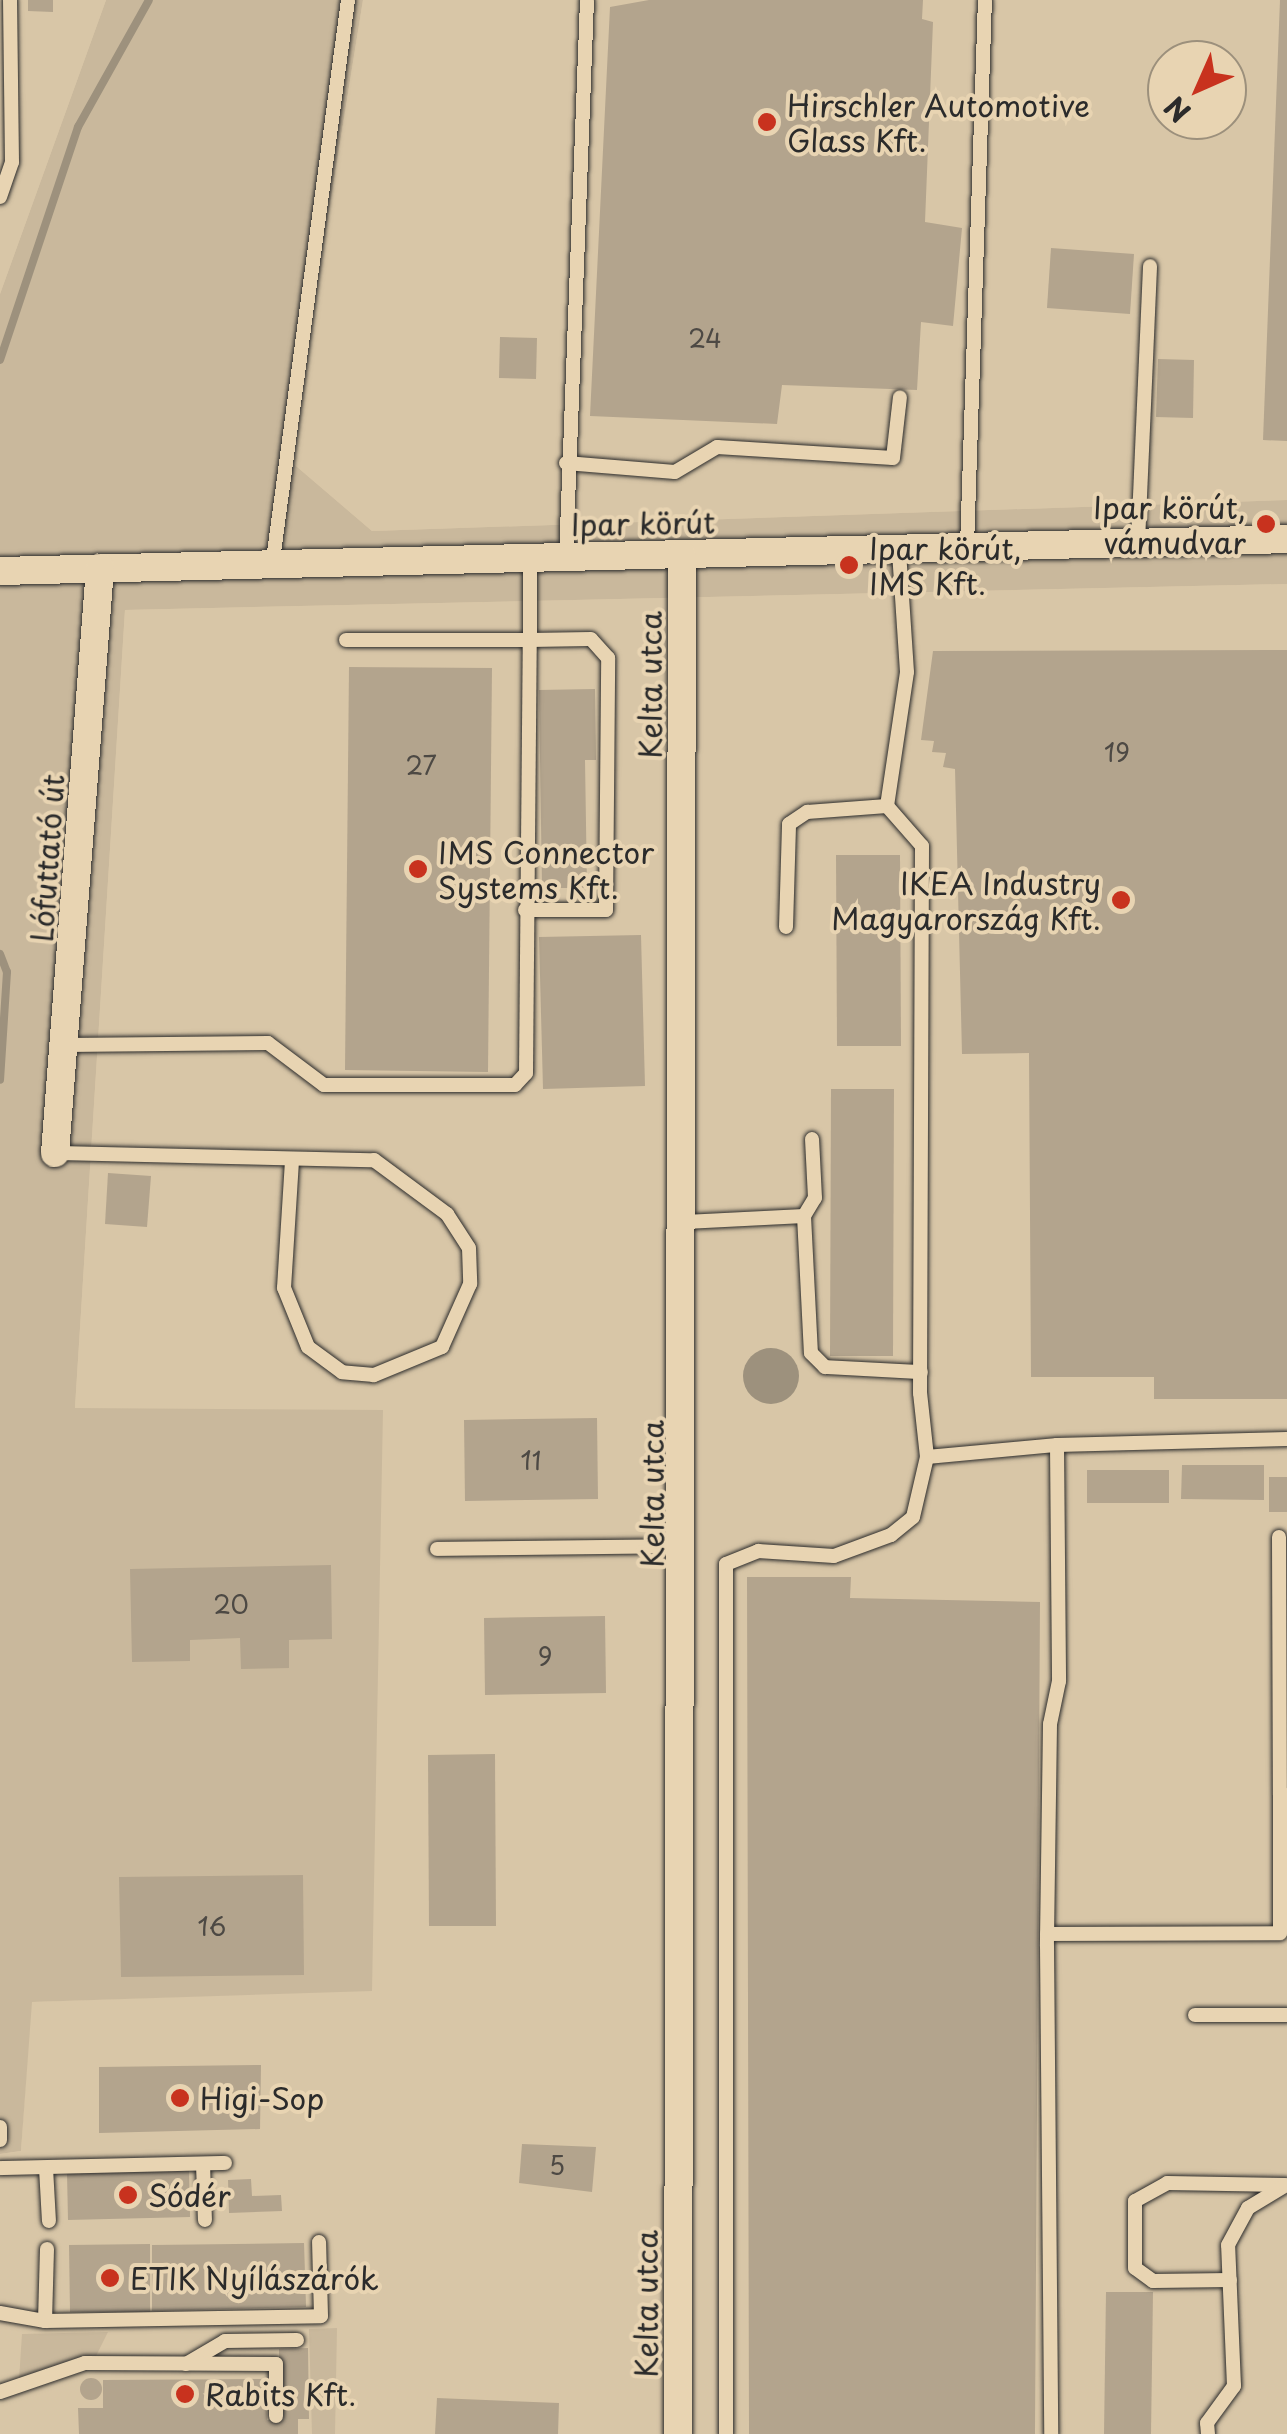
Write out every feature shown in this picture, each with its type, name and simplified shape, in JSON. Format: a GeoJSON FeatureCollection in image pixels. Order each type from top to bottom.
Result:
{"type":"FeatureCollection","features":[{"type":"Feature","properties":{"kind":"street","name":"Ipar körút"},"geometry":{"type":"LineString","coordinates":[[11,570],[273,560],[682,555],[1287,539]]}},
{"type":"Feature","properties":{"kind":"street","name":"Kelta utca"},"geometry":{"type":"LineString","coordinates":[[678,2434],[686,1222],[682,555]]}},
{"type":"Feature","properties":{"kind":"street","name":"Lófuttató út"},"geometry":{"type":"LineString","coordinates":[[55,1153],[100,568]]}},
{"type":"Feature","properties":{"kind":"lane"},"geometry":{"type":"LineString","coordinates":[[0,197],[12,162],[10,0]]}},
{"type":"Feature","properties":{"kind":"lane"},"geometry":{"type":"LineString","coordinates":[[273,560],[348,0]]}},
{"type":"Feature","properties":{"kind":"lane"},"geometry":{"type":"LineString","coordinates":[[566,556],[566,463],[587,0]]}},
{"type":"Feature","properties":{"kind":"lane"},"geometry":{"type":"LineString","coordinates":[[966,547],[985,0]]}},
{"type":"Feature","properties":{"kind":"lane"},"geometry":{"type":"LineString","coordinates":[[1138,542],[1150,266]]}},
{"type":"Feature","properties":{"kind":"lane"},"geometry":{"type":"LineString","coordinates":[[566,463],[676,472],[716,447],[894,458],[900,397]]}},
{"type":"Feature","properties":{"kind":"lane"},"geometry":{"type":"LineString","coordinates":[[726,2434],[726,1564],[758,1551],[834,1556],[891,1536],[913,1517],[928,1456],[920,1372],[922,846],[887,806],[906,672],[899,550]]}},
{"type":"Feature","properties":{"kind":"lane"},"geometry":{"type":"LineString","coordinates":[[66,1045],[268,1043],[324,1085],[515,1085],[526,1073],[530,558]]}},
{"type":"Feature","properties":{"kind":"lane"},"geometry":{"type":"LineString","coordinates":[[346,640],[592,639],[608,658],[606,910],[525,910]]}},
{"type":"Feature","properties":{"kind":"lane"},"geometry":{"type":"LineString","coordinates":[[786,926],[790,824],[808,812],[887,806]]}},
{"type":"Feature","properties":{"kind":"lane"},"geometry":{"type":"LineString","coordinates":[[812,1140],[815,1198],[804,1216],[811,1352],[825,1367],[920,1372]]}},
{"type":"Feature","properties":{"kind":"lane"},"geometry":{"type":"LineString","coordinates":[[55,1153],[374,1160],[447,1214],[469,1248],[470,1284],[442,1347],[374,1376],[342,1372],[308,1347],[284,1288],[292,1160]]}},
{"type":"Feature","properties":{"kind":"lane"},"geometry":{"type":"LineString","coordinates":[[686,1222],[804,1216]]}},
{"type":"Feature","properties":{"kind":"lane"},"geometry":{"type":"LineString","coordinates":[[928,1456],[1058,1445],[1287,1439]]}},
{"type":"Feature","properties":{"kind":"lane"},"geometry":{"type":"LineString","coordinates":[[1050,2434],[1047,1934],[1050,1724],[1059,1681],[1058,1445]]}},
{"type":"Feature","properties":{"kind":"lane"},"geometry":{"type":"LineString","coordinates":[[1047,1934],[1280,1934],[1280,1537]]}},
{"type":"Feature","properties":{"kind":"lane"},"geometry":{"type":"LineString","coordinates":[[436,1549],[685,1546]]}},
{"type":"Feature","properties":{"kind":"lane"},"geometry":{"type":"LineString","coordinates":[[1194,2015],[1287,2014]]}},
{"type":"Feature","properties":{"kind":"lane"},"geometry":{"type":"LineString","coordinates":[[0,2127],[0,2140]]}},
{"type":"Feature","properties":{"kind":"lane"},"geometry":{"type":"LineString","coordinates":[[0,2168],[226,2163]]}},
{"type":"Feature","properties":{"kind":"lane"},"geometry":{"type":"LineString","coordinates":[[203,2164],[205,2220]]}},
{"type":"Feature","properties":{"kind":"lane"},"geometry":{"type":"LineString","coordinates":[[46,2168],[49,2221]]}},
{"type":"Feature","properties":{"kind":"lane"},"geometry":{"type":"LineString","coordinates":[[1230,2280],[1153,2281],[1135,2268],[1135,2200],[1167,2183],[1286,2185]]}},
{"type":"Feature","properties":{"kind":"lane"},"geometry":{"type":"LineString","coordinates":[[1208,2434],[1207,2423],[1234,2386],[1228,2246],[1248,2208],[1286,2185]]}},
{"type":"Feature","properties":{"kind":"lane"},"geometry":{"type":"LineString","coordinates":[[0,2313],[45,2322],[321,2316],[319,2242]]}},
{"type":"Feature","properties":{"kind":"lane"},"geometry":{"type":"LineString","coordinates":[[45,2322],[47,2249]]}},
{"type":"Feature","properties":{"kind":"lane"},"geometry":{"type":"LineString","coordinates":[[186,2364],[224,2341],[297,2340]]}},
{"type":"Feature","properties":{"kind":"lane"},"geometry":{"type":"LineString","coordinates":[[0,2392],[85,2363],[276,2364],[276,2416]]}},
{"type":"Feature","properties":{"kind":"shaded area"},"geometry":{"type":"Polygon","coordinates":[[[0,0],[106,0],[0,294],[0,0]]]}},
{"type":"Feature","properties":{"kind":"shaded area"},"geometry":{"type":"Polygon","coordinates":[[[106,0],[363,0],[289,460],[372,531],[1287,500],[1287,584],[125,610],[75,1408],[383,1410],[372,1991],[32,2002],[21,2151],[0,2154],[0,294],[106,0]]]}},
{"type":"Feature","properties":{"kind":"shaded area"},"geometry":{"type":"Polygon","coordinates":[[[363,0],[1287,0],[1287,500],[372,531],[289,460],[363,0]]]}},
{"type":"Feature","properties":{"kind":"shaded area"},"geometry":{"type":"Polygon","coordinates":[[[1287,584],[1287,2434],[0,2434],[0,2154],[21,2151],[31,2002],[372,1990],[75,1408],[125,610],[1287,584]]]}},
{"type":"Feature","properties":{"kind":"shaded area"},"geometry":{"type":"Polygon","coordinates":[[[771,1348],[791,1356],[799,1376],[791,1396],[771,1404],[751,1396],[743,1376],[751,1356],[771,1348]]]}},
{"type":"Feature","properties":{"kind":"shaded area"},"geometry":{"type":"Polygon","coordinates":[[[337,2328],[335,2434],[312,2434],[309,2329],[337,2328]]]}},
{"type":"Feature","properties":{"kind":"shaded area"},"geometry":{"type":"Polygon","coordinates":[[[108,2332],[95,2358],[19,2380],[22,2334],[108,2332]]]}},
{"type":"Feature","properties":{"kind":"building"},"geometry":{"type":"Polygon","coordinates":[[[28,0],[53,0],[53,12],[28,11],[28,0]]]}},
{"type":"Feature","properties":{"kind":"building","name":"Hirschler Automotive Glass Kft."},"geometry":{"type":"Polygon","coordinates":[[[649,0],[923,0],[922,19],[933,22],[925,222],[962,228],[953,326],[921,322],[917,390],[782,385],[777,424],[590,416],[610,7],[649,0]]]}},
{"type":"Feature","properties":{"kind":"building"},"geometry":{"type":"Polygon","coordinates":[[[1280,0],[1287,0],[1287,441],[1263,440],[1280,0]]]}},
{"type":"Feature","properties":{"kind":"building"},"geometry":{"type":"Polygon","coordinates":[[[1051,248],[1134,254],[1130,314],[1047,308],[1051,248]]]}},
{"type":"Feature","properties":{"kind":"building"},"geometry":{"type":"Polygon","coordinates":[[[500,337],[537,338],[536,379],[499,378],[500,337]]]}},
{"type":"Feature","properties":{"kind":"building"},"geometry":{"type":"Polygon","coordinates":[[[1158,359],[1194,360],[1193,418],[1156,417],[1158,359]]]}},
{"type":"Feature","properties":{"kind":"building","name":"IKEA Industry Magyarország Kft."},"geometry":{"type":"Polygon","coordinates":[[[1287,650],[1287,1399],[1154,1399],[1154,1377],[1031,1377],[1029,1053],[962,1054],[955,769],[943,767],[946,753],[932,752],[934,741],[921,740],[933,651],[1287,650]]]}},
{"type":"Feature","properties":{"kind":"building","name":"IMS Connector Systems Kft."},"geometry":{"type":"Polygon","coordinates":[[[349,667],[492,668],[488,1072],[345,1070],[349,667]]]}},
{"type":"Feature","properties":{"kind":"building"},"geometry":{"type":"Polygon","coordinates":[[[595,689],[596,760],[585,760],[587,888],[542,888],[539,690],[595,689]]]}},
{"type":"Feature","properties":{"kind":"building"},"geometry":{"type":"Polygon","coordinates":[[[836,855],[900,855],[901,1046],[837,1046],[836,855]]]}},
{"type":"Feature","properties":{"kind":"building"},"geometry":{"type":"Polygon","coordinates":[[[641,935],[645,1086],[543,1089],[539,937],[641,935]]]}},
{"type":"Feature","properties":{"kind":"building"},"geometry":{"type":"Polygon","coordinates":[[[831,1089],[894,1089],[893,1356],[830,1356],[831,1089]]]}},
{"type":"Feature","properties":{"kind":"building"},"geometry":{"type":"Polygon","coordinates":[[[108,1173],[151,1176],[147,1227],[105,1224],[108,1173]]]}},
{"type":"Feature","properties":{"kind":"building"},"geometry":{"type":"Polygon","coordinates":[[[597,1418],[598,1499],[465,1501],[464,1420],[597,1418]]]}},
{"type":"Feature","properties":{"kind":"building"},"geometry":{"type":"Polygon","coordinates":[[[1182,1465],[1264,1465],[1264,1500],[1181,1499],[1182,1465]]]}},
{"type":"Feature","properties":{"kind":"building"},"geometry":{"type":"Polygon","coordinates":[[[1087,1470],[1169,1470],[1169,1503],[1087,1503],[1087,1470]]]}},
{"type":"Feature","properties":{"kind":"building"},"geometry":{"type":"Polygon","coordinates":[[[1269,1477],[1287,1477],[1287,1512],[1269,1512],[1269,1477]]]}},
{"type":"Feature","properties":{"kind":"building"},"geometry":{"type":"Polygon","coordinates":[[[331,1565],[332,1639],[289,1640],[289,1668],[241,1669],[240,1638],[190,1640],[190,1661],[132,1662],[130,1569],[331,1565]]]}},
{"type":"Feature","properties":{"kind":"building"},"geometry":{"type":"Polygon","coordinates":[[[747,1577],[851,1577],[850,1598],[1040,1602],[1035,2434],[749,2434],[747,1577]]]}},
{"type":"Feature","properties":{"kind":"building"},"geometry":{"type":"Polygon","coordinates":[[[605,1616],[606,1693],[485,1695],[484,1618],[605,1616]]]}},
{"type":"Feature","properties":{"kind":"building"},"geometry":{"type":"Polygon","coordinates":[[[495,1754],[496,1926],[429,1926],[428,1755],[495,1754]]]}},
{"type":"Feature","properties":{"kind":"building"},"geometry":{"type":"Polygon","coordinates":[[[303,1875],[304,1975],[121,1977],[119,1877],[303,1875]]]}},
{"type":"Feature","properties":{"kind":"building","name":"Higi-Sop"},"geometry":{"type":"Polygon","coordinates":[[[261,2065],[260,2129],[99,2133],[99,2067],[261,2065]]]}},
{"type":"Feature","properties":{"kind":"building"},"geometry":{"type":"Polygon","coordinates":[[[522,2144],[596,2147],[592,2192],[519,2183],[522,2144]]]}},
{"type":"Feature","properties":{"kind":"building","name":"Sódér"},"geometry":{"type":"Polygon","coordinates":[[[189,2170],[190,2217],[68,2220],[67,2173],[189,2170]]]}},
{"type":"Feature","properties":{"kind":"building"},"geometry":{"type":"Polygon","coordinates":[[[251,2179],[252,2196],[281,2195],[282,2211],[229,2213],[228,2180],[251,2179]]]}},
{"type":"Feature","properties":{"kind":"building"},"geometry":{"type":"Polygon","coordinates":[[[304,2243],[306,2307],[152,2311],[152,2245],[304,2243]]]}},
{"type":"Feature","properties":{"kind":"building","name":"ETIK Nyílászárók"},"geometry":{"type":"Polygon","coordinates":[[[150,2244],[150,2312],[70,2312],[69,2245],[150,2244]]]}},
{"type":"Feature","properties":{"kind":"building"},"geometry":{"type":"Polygon","coordinates":[[[1106,2292],[1153,2292],[1151,2434],[1104,2434],[1106,2292]]]}},
{"type":"Feature","properties":{"kind":"building","name":"Rabits Kft."},"geometry":{"type":"Polygon","coordinates":[[[308,2348],[309,2419],[298,2419],[298,2434],[79,2434],[78,2408],[103,2408],[103,2380],[266,2379],[267,2420],[280,2420],[279,2349],[308,2348]]]}},
{"type":"Feature","properties":{"kind":"building"},"geometry":{"type":"Polygon","coordinates":[[[91,2378],[99,2381],[99,2397],[91,2400],[83,2397],[80,2389],[83,2381],[91,2378]]]}},
{"type":"Feature","properties":{"kind":"building"},"geometry":{"type":"Polygon","coordinates":[[[437,2398],[559,2403],[558,2434],[435,2434],[437,2398]]]}},
{"type":"Feature","properties":{"kind":"waterway"},"geometry":{"type":"LineString","coordinates":[[0,360],[78,127],[149,0]]}},
{"type":"Feature","properties":{"kind":"waterway"},"geometry":{"type":"LineString","coordinates":[[0,954],[7,972],[0,1080]]}},
{"type":"Feature","properties":{"kind":"place","name":"Hirschler Automotive Glass Kft."},"geometry":{"type":"Point","coordinates":[767,122]}},
{"type":"Feature","properties":{"kind":"place","name":"Ipar körút, vámudvar"},"geometry":{"type":"Point","coordinates":[1266,524]}},
{"type":"Feature","properties":{"kind":"place","name":"Ipar körút, IMS Kft."},"geometry":{"type":"Point","coordinates":[849,565]}},
{"type":"Feature","properties":{"kind":"place","name":"IMS Connector Systems Kft."},"geometry":{"type":"Point","coordinates":[418,869]}},
{"type":"Feature","properties":{"kind":"place","name":"IKEA Industry Magyarország Kft."},"geometry":{"type":"Point","coordinates":[1121,900]}},
{"type":"Feature","properties":{"kind":"place","name":"Higi-Sop"},"geometry":{"type":"Point","coordinates":[180,2098]}},
{"type":"Feature","properties":{"kind":"place","name":"Sódér"},"geometry":{"type":"Point","coordinates":[128,2195]}},
{"type":"Feature","properties":{"kind":"place","name":"ETIK Nyílászárók"},"geometry":{"type":"Point","coordinates":[110,2278]}},
{"type":"Feature","properties":{"kind":"place","name":"Rabits Kft."},"geometry":{"type":"Point","coordinates":[185,2394]}}]}
